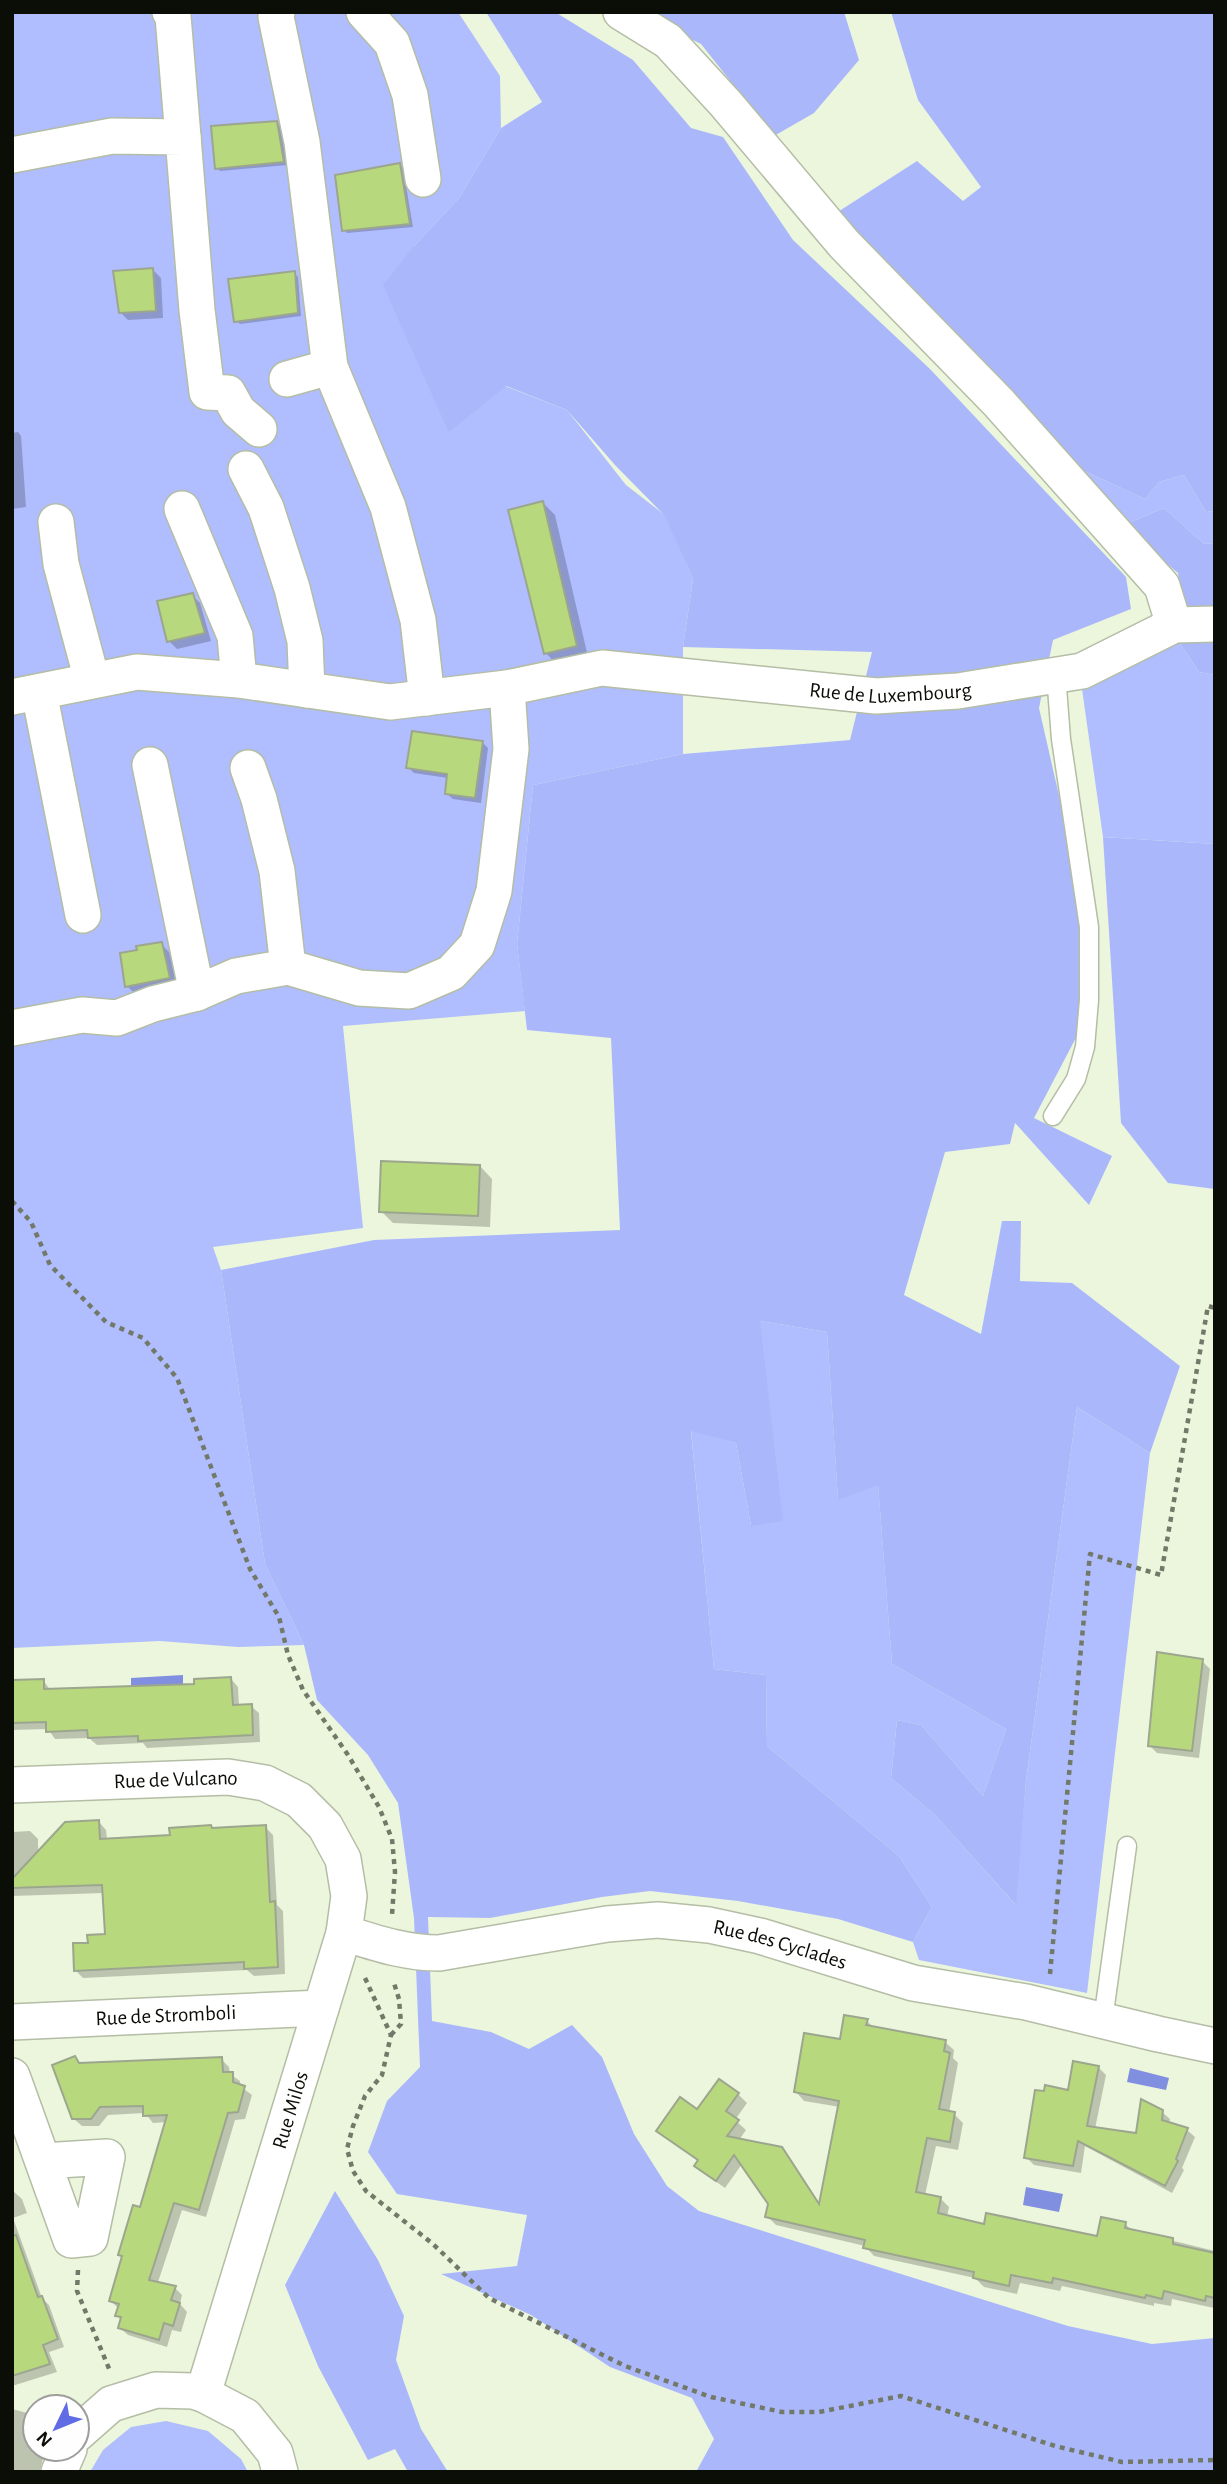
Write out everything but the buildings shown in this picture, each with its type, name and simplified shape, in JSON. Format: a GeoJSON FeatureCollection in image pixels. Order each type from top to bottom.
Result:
{"type":"FeatureCollection","features":[{"type":"Feature","properties":{"kind":"street"},"geometry":{"type":"LineString","coordinates":[[170,12],[173,16],[197,310],[207,392],[228,393],[238,411],[259,429]]}},
{"type":"Feature","properties":{"kind":"street"},"geometry":{"type":"LineString","coordinates":[[277,12],[276,18],[302,142],[330,367],[388,507],[418,620],[427,698]]}},
{"type":"Feature","properties":{"kind":"street"},"geometry":{"type":"LineString","coordinates":[[364,12],[392,43],[410,95],[423,179]]}},
{"type":"Feature","properties":{"kind":"street"},"geometry":{"type":"LineString","coordinates":[[621,12],[668,41],[726,104],[844,244],[999,403],[1162,586],[1174,625]]}},
{"type":"Feature","properties":{"kind":"street"},"geometry":{"type":"LineString","coordinates":[[12,155],[111,136],[183,137]]}},
{"type":"Feature","properties":{"kind":"street"},"geometry":{"type":"LineString","coordinates":[[287,379],[330,367]]}},
{"type":"Feature","properties":{"kind":"street"},"geometry":{"type":"LineString","coordinates":[[246,469],[266,508],[292,588],[306,640],[307,690]]}},
{"type":"Feature","properties":{"kind":"street"},"geometry":{"type":"LineString","coordinates":[[181,509],[235,636],[239,680]]}},
{"type":"Feature","properties":{"kind":"street"},"geometry":{"type":"LineString","coordinates":[[56,522],[61,565],[92,680]]}},
{"type":"Feature","properties":{"kind":"street","name":"Rue de Luxembourg"},"geometry":{"type":"LineString","coordinates":[[25,695],[137,672],[239,680],[390,702],[507,688],[602,668],[876,696],[958,691],[1082,671],[1174,625],[1215,624]]}},
{"type":"Feature","properties":{"kind":"street"},"geometry":{"type":"LineString","coordinates":[[12,1028],[82,1015],[117,1018],[153,1004],[197,993],[236,976],[288,967],[359,988],[409,990],[451,973],[477,945],[494,891],[511,749],[507,688]]}},
{"type":"Feature","properties":{"kind":"street"},"geometry":{"type":"LineString","coordinates":[[25,695],[83,915]]}},
{"type":"Feature","properties":{"kind":"street"},"geometry":{"type":"LineString","coordinates":[[150,765],[197,993]]}},
{"type":"Feature","properties":{"kind":"street"},"geometry":{"type":"LineString","coordinates":[[248,768],[259,799],[276,871],[288,967]]}},
{"type":"Feature","properties":{"kind":"street","name":"Rue de Vulcano"},"geometry":{"type":"LineString","coordinates":[[12,1784],[228,1777],[265,1783],[288,1794],[299,1800],[325,1826]]}},
{"type":"Feature","properties":{"kind":"street","name":"Rue Milos"},"geometry":{"type":"LineString","coordinates":[[203,2393],[344,1933],[349,1896],[343,1859],[325,1826]]}},
{"type":"Feature","properties":{"kind":"street","name":"Rue des Cyclades"},"geometry":{"type":"LineString","coordinates":[[344,1933],[396,1950],[439,1953],[607,1924],[658,1920],[709,1925],[760,1936],[913,1983],[1048,2007],[1215,2046]]}},
{"type":"Feature","properties":{"kind":"street","name":"Rue de Stromboli"},"geometry":{"type":"LineString","coordinates":[[12,2022],[321,2008]]}},
{"type":"Feature","properties":{"kind":"street"},"geometry":{"type":"LineString","coordinates":[[12,2076],[71,2240],[90,2238],[107,2157],[43,2161]]}},
{"type":"Feature","properties":{"kind":"street"},"geometry":{"type":"LineString","coordinates":[[91,2422],[111,2404],[156,2390],[203,2393],[245,2416],[275,2453],[280,2472]]}},
{"type":"Feature","properties":{"kind":"lane"},"geometry":{"type":"LineString","coordinates":[[1053,1116],[1076,1079],[1085,1047],[1089,1000],[1089,927],[1061,739],[1056,675]]}},
{"type":"Feature","properties":{"kind":"lane"},"geometry":{"type":"LineString","coordinates":[[1103,2020],[1127,1846]]}},
{"type":"Feature","properties":{"kind":"path"},"geometry":{"type":"LineString","coordinates":[[12,1201],[32,1222],[50,1265],[106,1322],[142,1338],[177,1378],[250,1569],[279,1617],[288,1655],[303,1690],[348,1755],[379,1807],[392,1839],[395,1872],[392,1909],[396,1950],[393,1979],[399,1998],[401,2024],[391,2035],[382,2075],[365,2096],[347,2149],[353,2171],[366,2191],[433,2244],[489,2298],[625,2366],[711,2397],[782,2412],[819,2412],[901,2396],[1055,2446],[1122,2462],[1215,2460]]}},
{"type":"Feature","properties":{"kind":"path"},"geometry":{"type":"LineString","coordinates":[[1048,2007],[1090,1554],[1161,1575],[1208,1306],[1215,1308]]}},
{"type":"Feature","properties":{"kind":"path"},"geometry":{"type":"LineString","coordinates":[[362,1971],[391,2035]]}},
{"type":"Feature","properties":{"kind":"path"},"geometry":{"type":"LineString","coordinates":[[80,2239],[76,2291],[122,2400]]}},
{"type":"Feature","properties":{"kind":"shaded area"},"geometry":{"type":"Polygon","coordinates":[[[12,12],[458,12],[500,76],[501,128],[459,198],[414,246],[450,432],[505,386],[567,410],[626,485],[666,516],[693,579],[683,647],[683,754],[533,785],[517,944],[525,1011],[343,1026],[363,1228],[213,1247],[221,1270],[265,1564],[304,1645],[238,1647],[160,1641],[12,1648],[12,12]]]}},
{"type":"Feature","properties":{"kind":"shaded area"},"geometry":{"type":"Polygon","coordinates":[[[486,12],[555,12],[633,60],[691,128],[723,137],[793,240],[930,369],[1126,577],[1131,609],[1053,640],[1039,708],[1076,870],[1084,968],[1080,1030],[1034,1118],[1112,1156],[1089,1205],[1015,1123],[1010,1144],[945,1152],[904,1295],[981,1334],[1002,1221],[1021,1221],[1020,1281],[1072,1283],[1180,1366],[1150,1453],[1077,1407],[1026,1781],[1016,1905],[934,1814],[891,1778],[897,1720],[921,1725],[983,1796],[1006,1729],[892,1664],[878,1485],[838,1500],[827,1332],[760,1321],[783,1521],[751,1526],[736,1443],[691,1431],[714,1669],[766,1675],[767,1746],[899,1856],[932,1907],[913,1942],[838,1919],[738,1901],[650,1891],[490,1918],[428,1917],[432,2021],[491,2032],[529,2049],[572,2025],[602,2057],[634,2134],[667,2186],[699,2211],[1068,2326],[1152,2344],[1215,2338],[1215,2472],[696,2472],[714,2439],[692,2398],[610,2367],[531,2315],[441,2274],[517,2266],[527,2215],[397,2194],[368,2152],[387,2101],[420,2067],[414,1918],[398,1803],[368,1755],[317,1700],[304,1645],[265,1564],[221,1270],[374,1240],[620,1230],[611,1038],[527,1030],[517,944],[533,785],[683,754],[850,740],[872,652],[683,647],[693,579],[665,516],[567,410],[506,386],[449,433],[383,285],[414,246],[459,198],[501,128],[542,102],[486,12]]]}},
{"type":"Feature","properties":{"kind":"shaded area"},"geometry":{"type":"Polygon","coordinates":[[[636,12],[844,12],[859,60],[814,113],[774,136],[701,44],[636,12]]]}},
{"type":"Feature","properties":{"kind":"shaded area"},"geometry":{"type":"Polygon","coordinates":[[[891,12],[1215,12],[1215,511],[1206,512],[1184,475],[1159,482],[1145,499],[1080,469],[833,215],[917,161],[963,201],[981,187],[918,100],[891,12]]]}},
{"type":"Feature","properties":{"kind":"shaded area"},"geometry":{"type":"Polygon","coordinates":[[[1080,469],[1145,499],[1159,482],[1184,475],[1206,512],[1215,511],[1215,543],[1204,544],[1164,508],[1121,526],[1080,469]]]}},
{"type":"Feature","properties":{"kind":"shaded area"},"geometry":{"type":"Polygon","coordinates":[[[1164,508],[1204,544],[1215,543],[1215,610],[1182,611],[1178,573],[1121,526],[1164,508]]]}},
{"type":"Feature","properties":{"kind":"shaded area"},"geometry":{"type":"Polygon","coordinates":[[[1215,637],[1215,675],[1199,672],[1177,639],[1215,637]]]}},
{"type":"Feature","properties":{"kind":"shaded area"},"geometry":{"type":"Polygon","coordinates":[[[1177,639],[1199,672],[1215,675],[1215,844],[1103,837],[1082,689],[1177,639]]]}},
{"type":"Feature","properties":{"kind":"shaded area"},"geometry":{"type":"Polygon","coordinates":[[[1103,837],[1215,844],[1215,1189],[1168,1183],[1121,1123],[1103,837]]]}},
{"type":"Feature","properties":{"kind":"shaded area"},"geometry":{"type":"Polygon","coordinates":[[[760,1321],[827,1332],[838,1499],[878,1484],[892,1664],[1006,1729],[983,1796],[921,1725],[897,1720],[891,1778],[934,1814],[1015,1904],[1026,1781],[1077,1407],[1150,1453],[1087,1993],[919,1960],[913,1942],[932,1907],[899,1856],[767,1746],[766,1675],[714,1669],[691,1430],[736,1443],[751,1526],[760,1321]]]}},
{"type":"Feature","properties":{"kind":"shaded area"},"geometry":{"type":"Polygon","coordinates":[[[183,1675],[183,1684],[131,1686],[131,1678],[183,1675]]]}},
{"type":"Feature","properties":{"kind":"shaded area"},"geometry":{"type":"Polygon","coordinates":[[[1130,2068],[1169,2078],[1166,2090],[1127,2082],[1130,2068]]]}},
{"type":"Feature","properties":{"kind":"shaded area"},"geometry":{"type":"Polygon","coordinates":[[[1026,2187],[1063,2194],[1059,2212],[1023,2205],[1026,2187]]]}},
{"type":"Feature","properties":{"kind":"shaded area"},"geometry":{"type":"Polygon","coordinates":[[[335,2191],[378,2260],[404,2316],[396,2360],[421,2429],[448,2472],[408,2472],[395,2449],[368,2460],[318,2366],[285,2285],[335,2191]]]}},
{"type":"Feature","properties":{"kind":"shaded area"},"geometry":{"type":"Polygon","coordinates":[[[166,2421],[208,2431],[241,2459],[248,2472],[90,2472],[103,2450],[131,2427],[166,2421]]]}}]}
